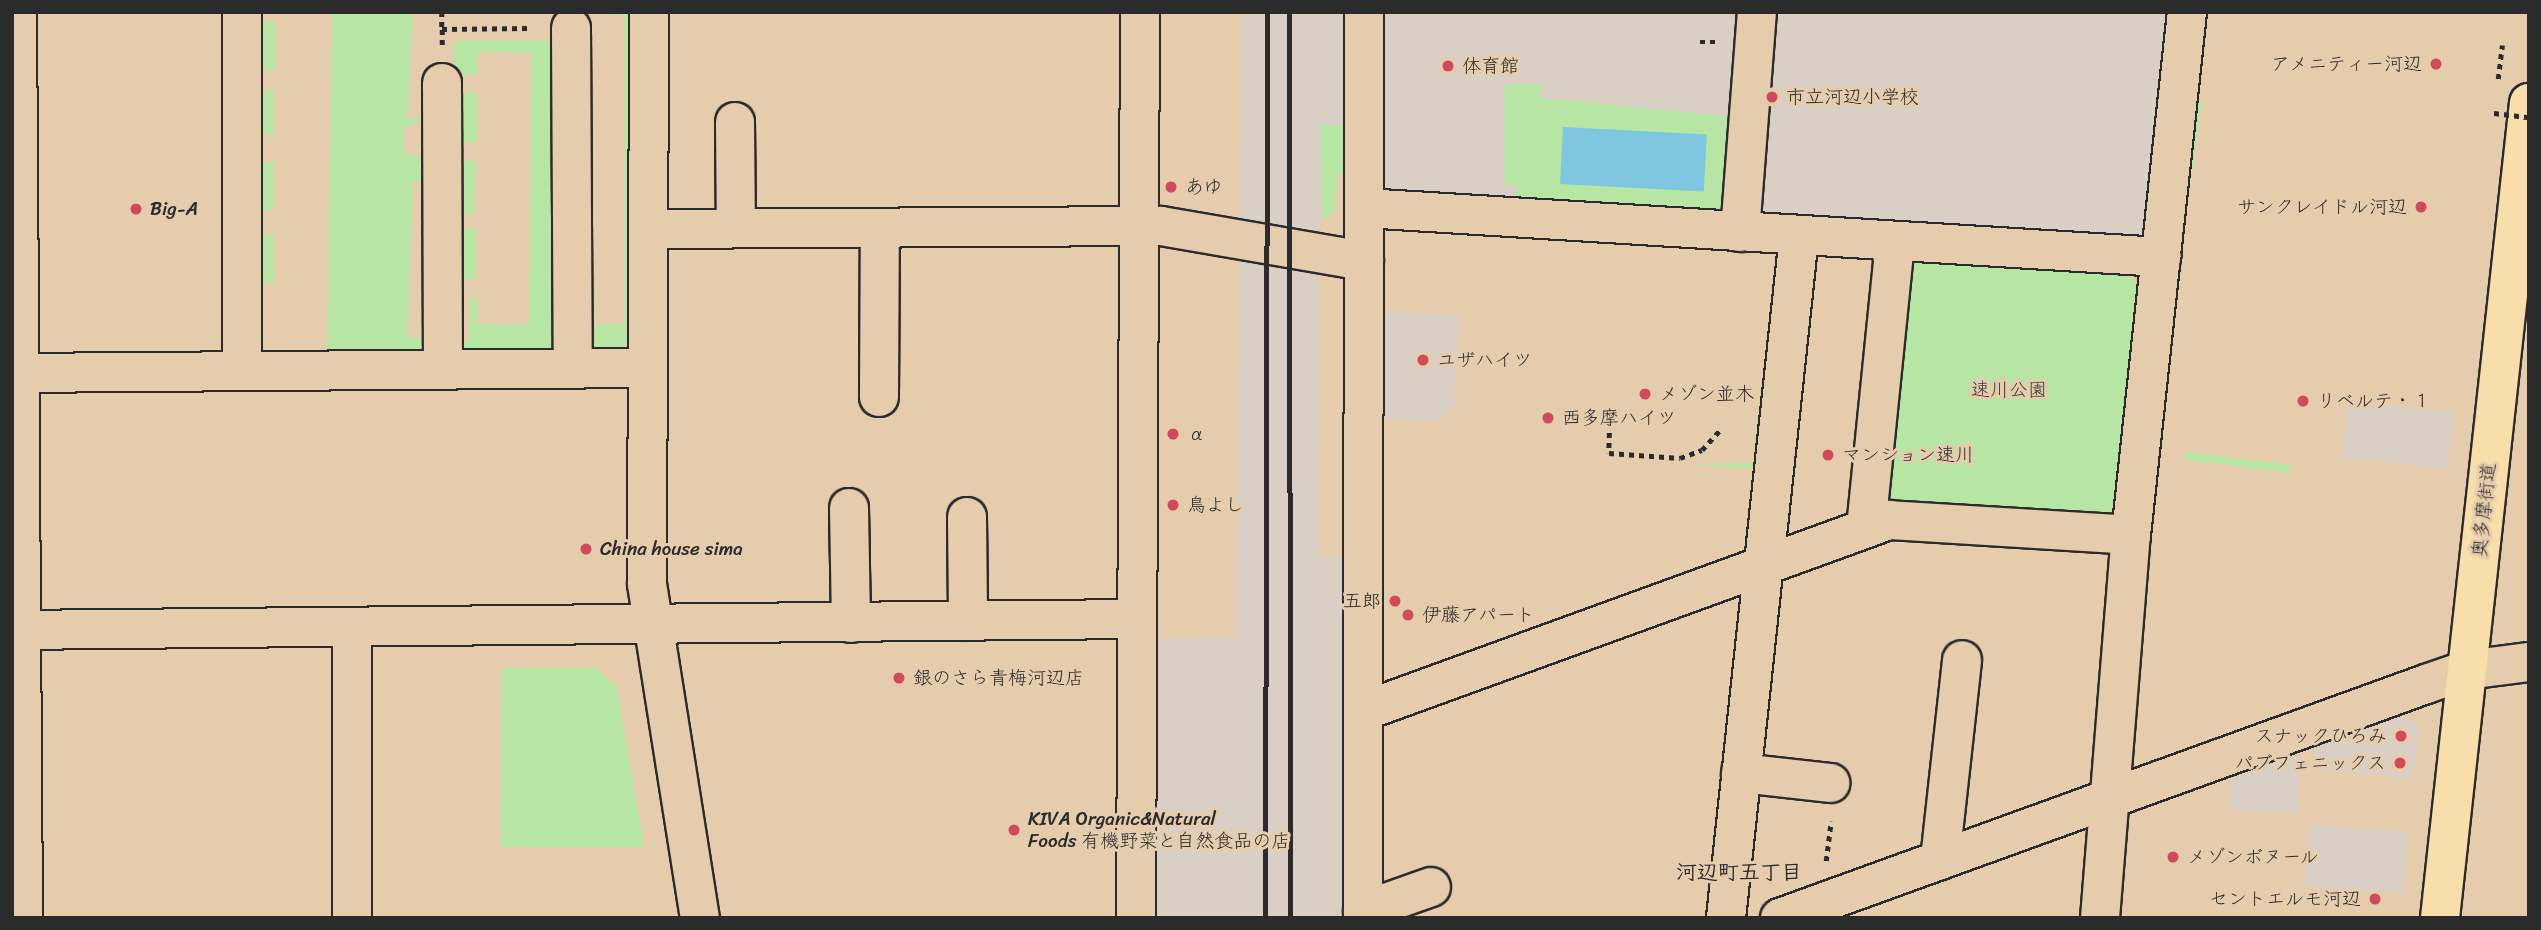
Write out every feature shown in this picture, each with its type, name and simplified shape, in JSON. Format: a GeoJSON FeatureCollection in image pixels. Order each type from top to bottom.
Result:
{"type":"FeatureCollection","features":[{"type":"Feature","properties":{"kind":"main road","name":"奥多摩街道"},"geometry":{"type":"LineString","coordinates":[[2440,918],[2467,670],[2512,108]]}},
{"type":"Feature","properties":{"kind":"street"},"geometry":{"type":"LineString","coordinates":[[17,12],[16,630],[23,918]]}},
{"type":"Feature","properties":{"kind":"street"},"geometry":{"type":"LineString","coordinates":[[649,12],[649,624],[700,918]]}},
{"type":"Feature","properties":{"kind":"street"},"geometry":{"type":"LineString","coordinates":[[1136,918],[1140,12]]}},
{"type":"Feature","properties":{"kind":"street"},"geometry":{"type":"LineString","coordinates":[[1364,12],[1363,915],[1431,887]]}},
{"type":"Feature","properties":{"kind":"street"},"geometry":{"type":"LineString","coordinates":[[1740,232],[1757,12]]}},
{"type":"Feature","properties":{"kind":"street"},"geometry":{"type":"LineString","coordinates":[[2100,918],[2131,535],[2187,12]]}},
{"type":"Feature","properties":{"kind":"street"},"geometry":{"type":"LineString","coordinates":[[242,14],[226,76],[243,371]]}},
{"type":"Feature","properties":{"kind":"street"},"geometry":{"type":"LineString","coordinates":[[572,28],[573,368]]}},
{"type":"Feature","properties":{"kind":"street"},"geometry":{"type":"LineString","coordinates":[[442,83],[427,139],[443,369]]}},
{"type":"Feature","properties":{"kind":"street"},"geometry":{"type":"LineString","coordinates":[[734,122],[736,228]]}},
{"type":"Feature","properties":{"kind":"street"},"geometry":{"type":"LineString","coordinates":[[1364,208],[2161,257]]}},
{"type":"Feature","properties":{"kind":"street"},"geometry":{"type":"LineString","coordinates":[[648,229],[1138,226],[1364,261]]}},
{"type":"Feature","properties":{"kind":"street"},"geometry":{"type":"LineString","coordinates":[[879,397],[880,228]]}},
{"type":"Feature","properties":{"kind":"street"},"geometry":{"type":"LineString","coordinates":[[1726,918],[1798,236]]}},
{"type":"Feature","properties":{"kind":"street"},"geometry":{"type":"LineString","coordinates":[[1866,528],[1893,260],[1890,242]]}},
{"type":"Feature","properties":{"kind":"street"},"geometry":{"type":"LineString","coordinates":[[16,373],[648,368]]}},
{"type":"Feature","properties":{"kind":"street"},"geometry":{"type":"LineString","coordinates":[[849,508],[851,623]]}},
{"type":"Feature","properties":{"kind":"street"},"geometry":{"type":"LineString","coordinates":[[967,517],[968,621]]}},
{"type":"Feature","properties":{"kind":"street"},"geometry":{"type":"LineString","coordinates":[[1364,711],[1866,528],[1906,519],[2131,535]]}},
{"type":"Feature","properties":{"kind":"street"},"geometry":{"type":"LineString","coordinates":[[16,630],[352,629],[1136,619]]}},
{"type":"Feature","properties":{"kind":"street"},"geometry":{"type":"LineString","coordinates":[[352,629],[352,918]]}},
{"type":"Feature","properties":{"kind":"street"},"geometry":{"type":"LineString","coordinates":[[1940,860],[1962,660]]}},
{"type":"Feature","properties":{"kind":"street"},"geometry":{"type":"LineString","coordinates":[[1780,918],[2467,670],[2529,663]]}},
{"type":"Feature","properties":{"kind":"street"},"geometry":{"type":"LineString","coordinates":[[1741,773],[1830,783]]}},
{"type":"Feature","properties":{"kind":"path"},"geometry":{"type":"LineString","coordinates":[[442,12],[442,83]]}},
{"type":"Feature","properties":{"kind":"path"},"geometry":{"type":"LineString","coordinates":[[442,29],[572,28]]}},
{"type":"Feature","properties":{"kind":"path"},"geometry":{"type":"LineString","coordinates":[[2512,108],[2529,117]]}},
{"type":"Feature","properties":{"kind":"path"},"geometry":{"type":"LineString","coordinates":[[1610,423],[1609,453],[1668,457],[1702,450],[1721,429]]}},
{"type":"Feature","properties":{"kind":"path"},"geometry":{"type":"LineString","coordinates":[[1830,783],[1824,881],[1831,899]]}},
{"type":"Feature","properties":{"kind":"shaded area"},"geometry":{"type":"Polygon","coordinates":[[[1241,12],[1348,12],[1349,169],[1336,178],[1336,210],[1322,220],[1313,241],[1240,225],[1241,12]]]}},
{"type":"Feature","properties":{"kind":"shaded area","name":"市立河辺小学校"},"geometry":{"type":"Polygon","coordinates":[[[1383,12],[2171,12],[2147,230],[2133,240],[1395,196],[1383,185],[1383,12]]]}},
{"type":"Feature","properties":{"kind":"shaded area"},"geometry":{"type":"Polygon","coordinates":[[[1240,247],[1318,268],[1319,557],[1348,558],[1348,918],[1154,918],[1155,639],[1235,638],[1240,247]]]}},
{"type":"Feature","properties":{"kind":"shaded area","name":"ユザハイツ"},"geometry":{"type":"Polygon","coordinates":[[[1383,311],[1459,315],[1454,407],[1439,421],[1382,418],[1383,311]]]}},
{"type":"Feature","properties":{"kind":"shaded area"},"geometry":{"type":"Polygon","coordinates":[[[2348,401],[2453,412],[2447,469],[2342,458],[2348,401]]]}},
{"type":"Feature","properties":{"kind":"shaded area"},"geometry":{"type":"Polygon","coordinates":[[[2403,716],[2419,728],[2413,778],[2313,770],[2315,748],[2403,716]]]}},
{"type":"Feature","properties":{"kind":"shaded area"},"geometry":{"type":"Polygon","coordinates":[[[2300,754],[2298,814],[2229,809],[2231,779],[2300,754]]]}},
{"type":"Feature","properties":{"kind":"shaded area"},"geometry":{"type":"Polygon","coordinates":[[[2309,825],[2407,832],[2402,894],[2305,887],[2309,825]]]}},
{"type":"Feature","properties":{"kind":"green space"},"geometry":{"type":"Polygon","coordinates":[[[332,12],[413,12],[407,118],[425,119],[404,128],[404,150],[426,162],[431,180],[413,181],[407,337],[431,338],[416,352],[327,351],[332,12]]]}},
{"type":"Feature","properties":{"kind":"green space"},"geometry":{"type":"Polygon","coordinates":[[[504,12],[631,12],[631,338],[618,351],[598,351],[587,341],[588,324],[624,324],[624,15],[504,12]]]}},
{"type":"Feature","properties":{"kind":"green space"},"geometry":{"type":"Polygon","coordinates":[[[255,22],[275,22],[275,70],[255,70],[255,22]]]}},
{"type":"Feature","properties":{"kind":"green space"},"geometry":{"type":"Polygon","coordinates":[[[454,41],[558,41],[558,342],[549,351],[463,351],[454,340],[469,340],[469,297],[477,297],[477,324],[529,325],[531,53],[478,51],[477,75],[454,74],[454,41]]]}},
{"type":"Feature","properties":{"kind":"green space"},"geometry":{"type":"Polygon","coordinates":[[[1504,84],[1541,84],[1541,98],[1733,117],[1727,215],[1516,203],[1517,186],[1504,185],[1504,84]]]}},
{"type":"Feature","properties":{"kind":"green space"},"geometry":{"type":"Polygon","coordinates":[[[255,90],[274,90],[274,135],[255,135],[255,90]]]}},
{"type":"Feature","properties":{"kind":"green space"},"geometry":{"type":"Polygon","coordinates":[[[454,93],[477,93],[477,142],[454,142],[454,93]]]}},
{"type":"Feature","properties":{"kind":"green space"},"geometry":{"type":"Polygon","coordinates":[[[2195,101],[2202,102],[2176,283],[2170,282],[2195,101]]]}},
{"type":"Feature","properties":{"kind":"green space"},"geometry":{"type":"Polygon","coordinates":[[[1321,125],[1348,125],[1349,169],[1336,177],[1336,210],[1322,220],[1321,125]]]}},
{"type":"Feature","properties":{"kind":"green space"},"geometry":{"type":"Polygon","coordinates":[[[455,160],[476,161],[473,215],[452,214],[455,160]]]}},
{"type":"Feature","properties":{"kind":"green space"},"geometry":{"type":"Polygon","coordinates":[[[255,162],[274,162],[274,210],[255,210],[255,162]]]}},
{"type":"Feature","properties":{"kind":"green space"},"geometry":{"type":"Polygon","coordinates":[[[455,228],[476,228],[476,279],[455,279],[455,228]]]}},
{"type":"Feature","properties":{"kind":"green space"},"geometry":{"type":"Polygon","coordinates":[[[255,235],[274,235],[274,283],[255,283],[255,235]]]}},
{"type":"Feature","properties":{"kind":"green space","name":"速川公園"},"geometry":{"type":"Polygon","coordinates":[[[1915,262],[2129,275],[2141,289],[2117,507],[2104,519],[1892,501],[1877,489],[1901,274],[1915,262]]]}},
{"type":"Feature","properties":{"kind":"green space"},"geometry":{"type":"Polygon","coordinates":[[[1761,386],[1768,386],[1759,469],[1687,464],[1753,463],[1761,386]]]}},
{"type":"Feature","properties":{"kind":"green space"},"geometry":{"type":"Polygon","coordinates":[[[2186,452],[2291,465],[2290,473],[2185,460],[2186,452]]]}},
{"type":"Feature","properties":{"kind":"green space"},"geometry":{"type":"Polygon","coordinates":[[[502,668],[595,668],[617,687],[644,847],[501,847],[502,668]]]}},
{"type":"Feature","properties":{"kind":"water"},"geometry":{"type":"Polygon","coordinates":[[[1563,127],[1707,135],[1704,191],[1560,184],[1563,127]]]}},
{"type":"Feature","properties":{"kind":"railway"},"geometry":{"type":"LineString","coordinates":[[1265,918],[1267,12]]}},
{"type":"Feature","properties":{"kind":"railway"},"geometry":{"type":"LineString","coordinates":[[1289,12],[1290,918]]}},
{"type":"Feature","properties":{"kind":"place","name":"アメニティー河辺"},"geometry":{"type":"Point","coordinates":[2436,64]}},
{"type":"Feature","properties":{"kind":"place","name":"体育館"},"geometry":{"type":"Point","coordinates":[1448,66]}},
{"type":"Feature","properties":{"kind":"place","name":"市立河辺小学校"},"geometry":{"type":"Point","coordinates":[1772,97]}},
{"type":"Feature","properties":{"kind":"place","name":"あゆ"},"geometry":{"type":"Point","coordinates":[1171,187]}},
{"type":"Feature","properties":{"kind":"place","name":"サンクレイドル河辺"},"geometry":{"type":"Point","coordinates":[2421,207]}},
{"type":"Feature","properties":{"kind":"place","name":"Big-A"},"geometry":{"type":"Point","coordinates":[136,209]}},
{"type":"Feature","properties":{"kind":"place","name":"ユザハイツ"},"geometry":{"type":"Point","coordinates":[1423,360]}},
{"type":"Feature","properties":{"kind":"place","name":"メゾン並木"},"geometry":{"type":"Point","coordinates":[1645,394]}},
{"type":"Feature","properties":{"kind":"place","name":"リベルテ・１"},"geometry":{"type":"Point","coordinates":[2303,401]}},
{"type":"Feature","properties":{"kind":"place","name":"西多摩ハイツ"},"geometry":{"type":"Point","coordinates":[1548,418]}},
{"type":"Feature","properties":{"kind":"place","name":"α"},"geometry":{"type":"Point","coordinates":[1173,434]}},
{"type":"Feature","properties":{"kind":"place","name":"マンション速川"},"geometry":{"type":"Point","coordinates":[1828,455]}},
{"type":"Feature","properties":{"kind":"place","name":"鳥よし"},"geometry":{"type":"Point","coordinates":[1173,505]}},
{"type":"Feature","properties":{"kind":"place","name":"China house sima"},"geometry":{"type":"Point","coordinates":[586,549]}},
{"type":"Feature","properties":{"kind":"place","name":"五郎"},"geometry":{"type":"Point","coordinates":[1395,601]}},
{"type":"Feature","properties":{"kind":"place","name":"伊藤アパート"},"geometry":{"type":"Point","coordinates":[1408,615]}},
{"type":"Feature","properties":{"kind":"place","name":"銀のさら青梅河辺店"},"geometry":{"type":"Point","coordinates":[899,678]}},
{"type":"Feature","properties":{"kind":"place","name":"スナックひろみ"},"geometry":{"type":"Point","coordinates":[2401,736]}},
{"type":"Feature","properties":{"kind":"place","name":"パブフェニックス"},"geometry":{"type":"Point","coordinates":[2400,763]}},
{"type":"Feature","properties":{"kind":"place","name":"KIVA Organic&Natural Foods 有機野菜と自然食品の店"},"geometry":{"type":"Point","coordinates":[1014,830]}},
{"type":"Feature","properties":{"kind":"place","name":"メゾンボヌール"},"geometry":{"type":"Point","coordinates":[2173,857]}},
{"type":"Feature","properties":{"kind":"place","name":"セントエルモ河辺"},"geometry":{"type":"Point","coordinates":[2375,899]}},
{"type":"Feature","properties":{"kind":"district","name":"河辺町五丁目"},"geometry":{"type":"Point","coordinates":[1739,872]}}]}
